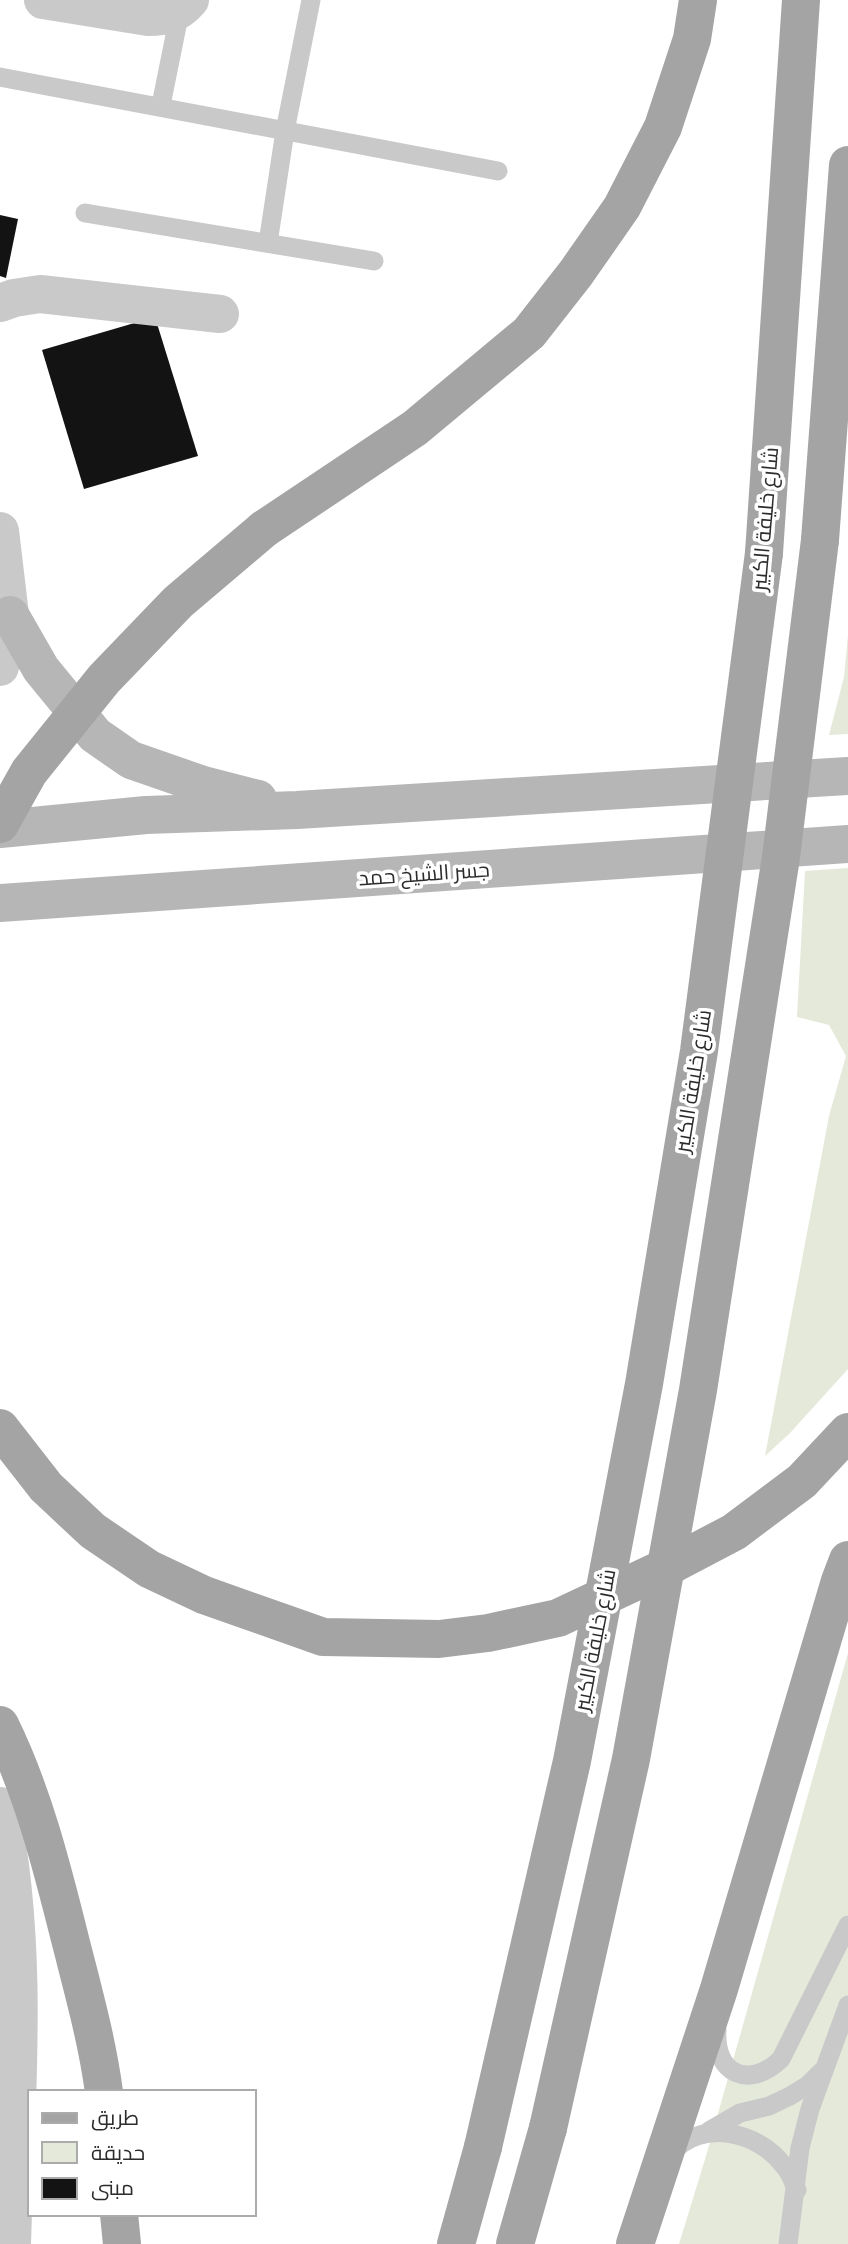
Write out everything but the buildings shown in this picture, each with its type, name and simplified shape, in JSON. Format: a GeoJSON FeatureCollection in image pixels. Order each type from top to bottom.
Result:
{"type":"FeatureCollection","features":[{"type":"Feature","properties":{"kind":"main road"},"geometry":{"type":"LineString","coordinates":[[0,826],[29,772],[104,679],[178,602],[264,530],[415,428],[529,334],[622,207],[663,127],[692,39],[698,0]]}},
{"type":"Feature","properties":{"kind":"main road","name":"شارع خليفة الكبير"},"geometry":{"type":"LineString","coordinates":[[456,2244],[482,2147],[572,1761],[644,1384],[699,1051],[764,553],[801,0]]}},
{"type":"Feature","properties":{"kind":"main road"},"geometry":{"type":"LineString","coordinates":[[515,2244],[548,2128],[631,1759],[698,1390],[781,857],[820,540],[848,165]]}},
{"type":"Feature","properties":{"kind":"main road"},"geometry":{"type":"LineString","coordinates":[[10,615],[41,668],[95,736],[131,760],[203,785],[297,810]]}},
{"type":"Feature","properties":{"kind":"main road"},"geometry":{"type":"LineString","coordinates":[[0,826],[146,815],[297,810],[848,776]]}},
{"type":"Feature","properties":{"kind":"main road","name":"جسر الشيخ حمد"},"geometry":{"type":"LineString","coordinates":[[0,903],[848,845]]}},
{"type":"Feature","properties":{"kind":"main road"},"geometry":{"type":"LineString","coordinates":[[0,1429],[46,1487],[93,1531],[149,1569],[204,1595],[323,1637],[439,1639],[488,1633],[558,1618],[675,1563],[734,1532],[802,1480],[848,1432]]}},
{"type":"Feature","properties":{"kind":"main road"},"geometry":{"type":"LineString","coordinates":[[635,2244],[719,1989],[848,1560]]}},
{"type":"Feature","properties":{"kind":"main road"},"geometry":{"type":"LineString","coordinates":[[0,1725],[13,1750],[50,1860],[99,2053],[104,2090]]}},
{"type":"Feature","properties":{"kind":"main road"},"geometry":{"type":"LineString","coordinates":[[119,2216],[122,2244]]}},
{"type":"Feature","properties":{"kind":"street"},"geometry":{"type":"LineString","coordinates":[[43,0],[86,4],[148,18],[164,17],[185,5]]}},
{"type":"Feature","properties":{"kind":"street"},"geometry":{"type":"LineString","coordinates":[[0,303],[40,293],[220,314]]}},
{"type":"Feature","properties":{"kind":"street"},"geometry":{"type":"LineString","coordinates":[[0,531],[10,615],[0,667]]}},
{"type":"Feature","properties":{"kind":"street"},"geometry":{"type":"LineString","coordinates":[[0,1806],[6,1834],[17,1939],[12,2244]]}},
{"type":"Feature","properties":{"kind":"lane"},"geometry":{"type":"LineString","coordinates":[[268,243],[285,131],[311,0]]}},
{"type":"Feature","properties":{"kind":"lane"},"geometry":{"type":"LineString","coordinates":[[161,105],[185,5]]}},
{"type":"Feature","properties":{"kind":"lane"},"geometry":{"type":"LineString","coordinates":[[0,76],[498,171]]}},
{"type":"Feature","properties":{"kind":"lane"},"geometry":{"type":"LineString","coordinates":[[85,214],[374,261]]}},
{"type":"Feature","properties":{"kind":"lane"},"geometry":{"type":"LineString","coordinates":[[719,1989],[718,2054],[726,2066],[740,2074],[755,2076],[770,2070],[781,2059],[848,1925]]}},
{"type":"Feature","properties":{"kind":"lane"},"geometry":{"type":"LineString","coordinates":[[788,2244],[797,2190],[800,2148],[823,2070],[848,2005]]}},
{"type":"Feature","properties":{"kind":"lane"},"geometry":{"type":"LineString","coordinates":[[661,2166],[675,2149],[693,2137],[740,2113],[769,2106],[790,2096],[808,2085],[823,2070]]}},
{"type":"Feature","properties":{"kind":"lane"},"geometry":{"type":"LineString","coordinates":[[709,2131],[740,2135],[765,2147],[785,2166],[797,2190]]}},
{"type":"Feature","properties":{"kind":"green space"},"geometry":{"type":"Polygon","coordinates":[[[848,635],[848,734],[829,735],[844,677],[848,635]]]}},
{"type":"Feature","properties":{"kind":"green space"},"geometry":{"type":"Polygon","coordinates":[[[848,868],[848,1369],[790,1433],[765,1456],[829,1116],[846,1056],[829,1025],[797,1017],[805,871],[848,868]]]}},
{"type":"Feature","properties":{"kind":"green space"},"geometry":{"type":"Polygon","coordinates":[[[848,1653],[848,2244],[679,2244],[706,2156],[848,1653]]]}}]}
